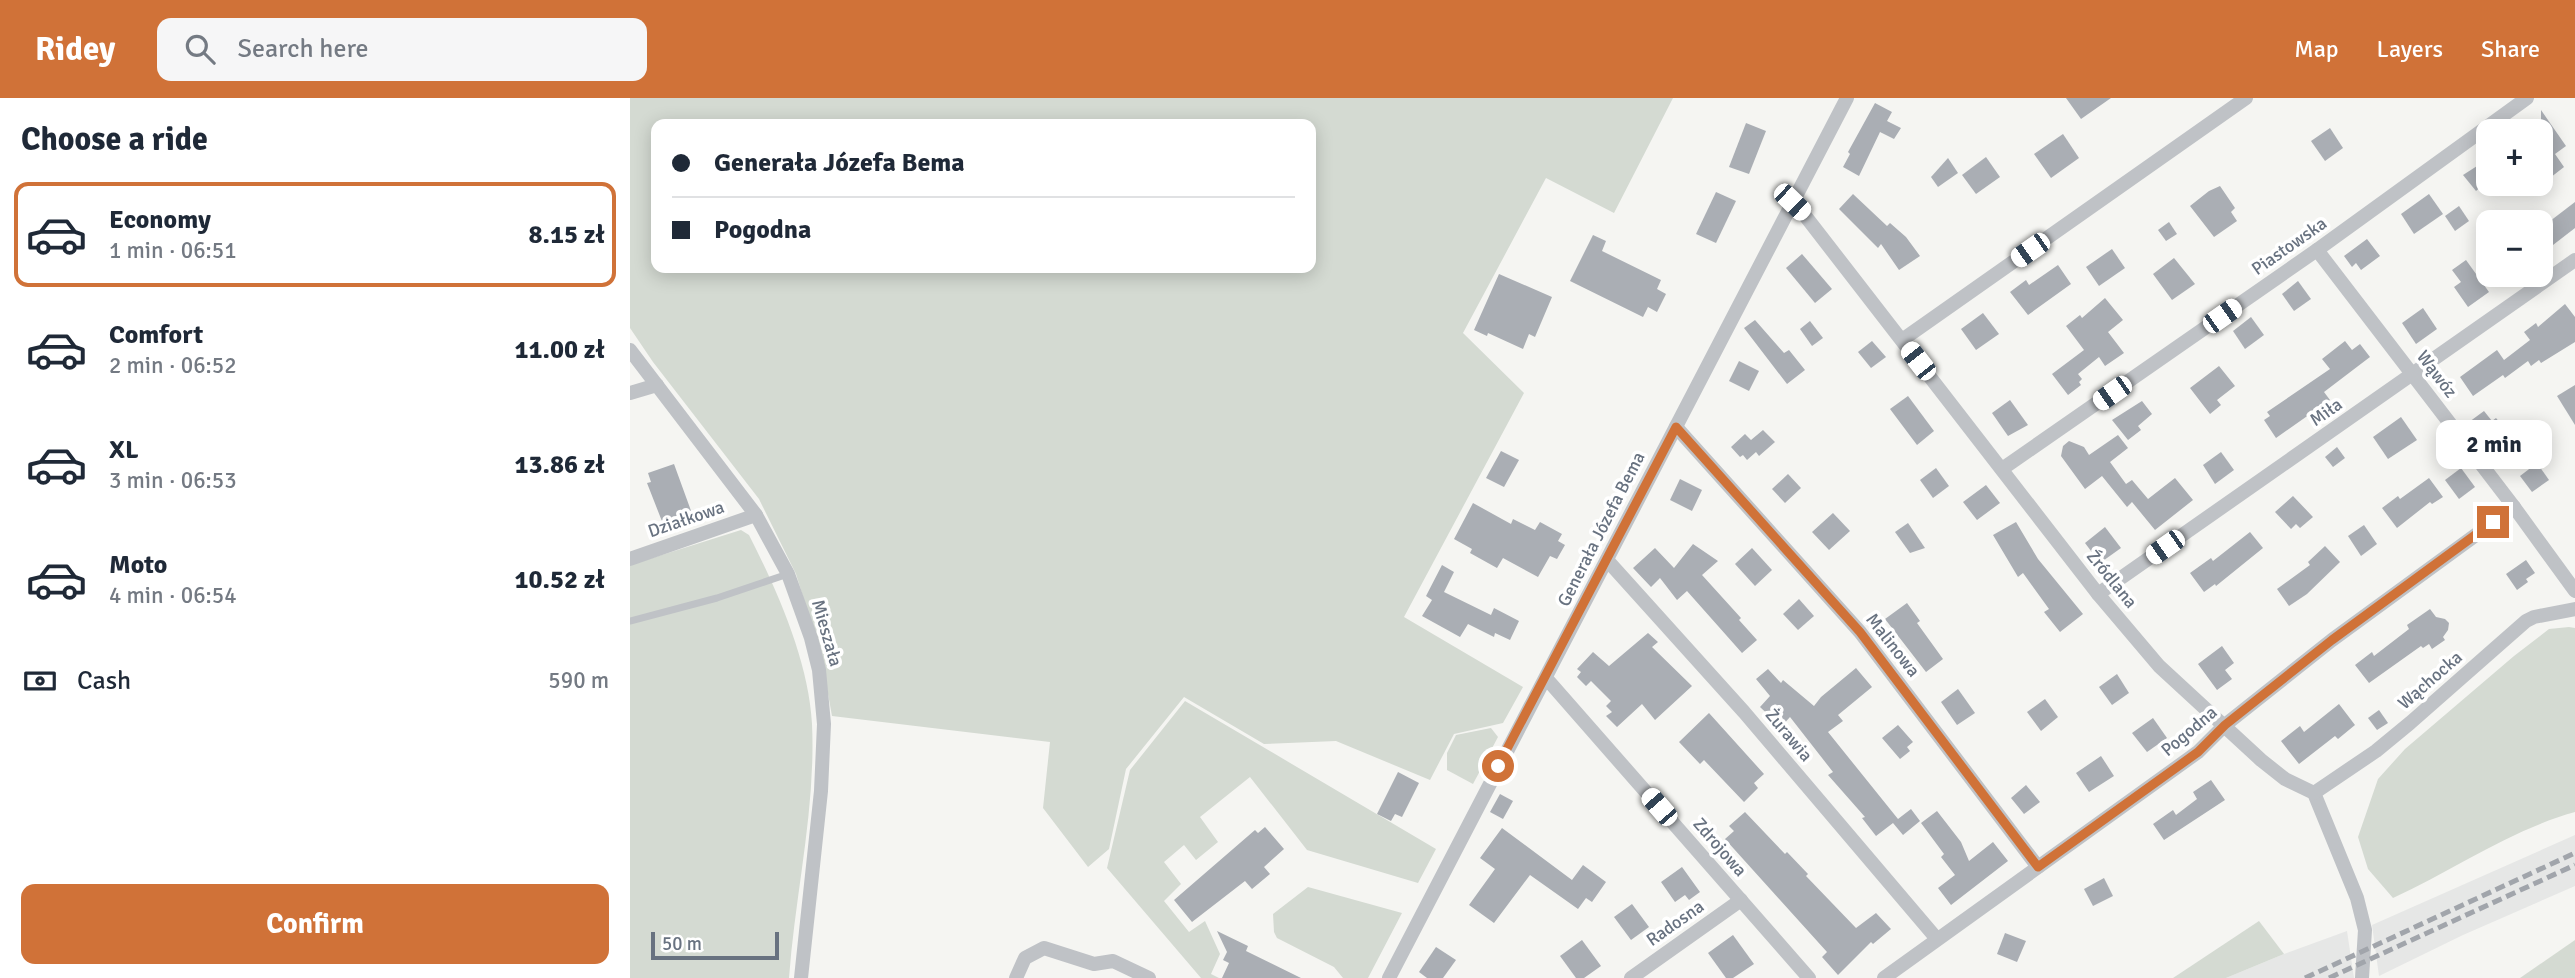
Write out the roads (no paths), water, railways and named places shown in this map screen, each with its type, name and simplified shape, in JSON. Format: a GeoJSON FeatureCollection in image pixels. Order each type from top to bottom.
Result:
{"type":"FeatureCollection","features":[{"type":"Feature","properties":{"kind":"street","name":"Generała Józefa Bema"},"geometry":{"type":"LineString","coordinates":[[1389,978],[1847,98]]}},
{"type":"Feature","properties":{"kind":"street"},"geometry":{"type":"LineString","coordinates":[[1902,340],[2246,98]]}},
{"type":"Feature","properties":{"kind":"street","name":"Piastowska"},"geometry":{"type":"LineString","coordinates":[[2002,469],[2316,250],[2527,98]]}},
{"type":"Feature","properties":{"kind":"street","name":"Źródlana"},"geometry":{"type":"LineString","coordinates":[[1792,202],[2098,594],[2159,666],[2275,772],[2314,793]]}},
{"type":"Feature","properties":{"kind":"street","name":"Wąwóz"},"geometry":{"type":"LineString","coordinates":[[2316,250],[2413,374],[2575,591]]}},
{"type":"Feature","properties":{"kind":"street","name":"Miła"},"geometry":{"type":"LineString","coordinates":[[2098,594],[2575,260]]}},
{"type":"Feature","properties":{"kind":"street","name":"Mieszała"},"geometry":{"type":"LineString","coordinates":[[630,350],[756,515],[788,574],[819,670],[824,724],[821,791],[801,978]]}},
{"type":"Feature","properties":{"kind":"street"},"geometry":{"type":"LineString","coordinates":[[630,393],[657,385]]}},
{"type":"Feature","properties":{"kind":"street","name":"Malinowa"},"geometry":{"type":"LineString","coordinates":[[1676,427],[1860,632],[2038,867]]}},
{"type":"Feature","properties":{"kind":"street","name":"Pogodna"},"geometry":{"type":"LineString","coordinates":[[1884,978],[2198,752],[2225,725],[2332,640],[2514,507]]}},
{"type":"Feature","properties":{"kind":"street","name":"Działkowa"},"geometry":{"type":"LineString","coordinates":[[630,559],[756,515]]}},
{"type":"Feature","properties":{"kind":"street","name":"Żurawia"},"geometry":{"type":"LineString","coordinates":[[1606,560],[1744,712],[1937,939]]}},
{"type":"Feature","properties":{"kind":"street","name":"Wąchocka"},"geometry":{"type":"LineString","coordinates":[[2314,793],[2376,751],[2526,621],[2575,609]]}},
{"type":"Feature","properties":{"kind":"street","name":"Zdrojowa"},"geometry":{"type":"LineString","coordinates":[[1546,678],[1809,978]]}},
{"type":"Feature","properties":{"kind":"street"},"geometry":{"type":"LineString","coordinates":[[2314,793],[2357,898],[2365,930],[2362,978]]}},
{"type":"Feature","properties":{"kind":"street","name":"Radosna"},"geometry":{"type":"LineString","coordinates":[[1631,978],[1741,900]]}},
{"type":"Feature","properties":{"kind":"street"},"geometry":{"type":"LineString","coordinates":[[1016,978],[1025,958],[1044,948],[1094,964],[1113,961],[1149,978]]}},
{"type":"Feature","properties":{"kind":"street"},"geometry":{"type":"LineString","coordinates":[[1094,964],[1105,978]]}},
{"type":"Feature","properties":{"kind":"lane"},"geometry":{"type":"LineString","coordinates":[[630,621],[717,598],[788,574]]}},
{"type":"Feature","properties":{"kind":"railway"},"geometry":{"type":"LineString","coordinates":[[2305,978],[2575,853]]}},
{"type":"Feature","properties":{"kind":"railway"},"geometry":{"type":"LineString","coordinates":[[2329,978],[2575,865]]}}]}
